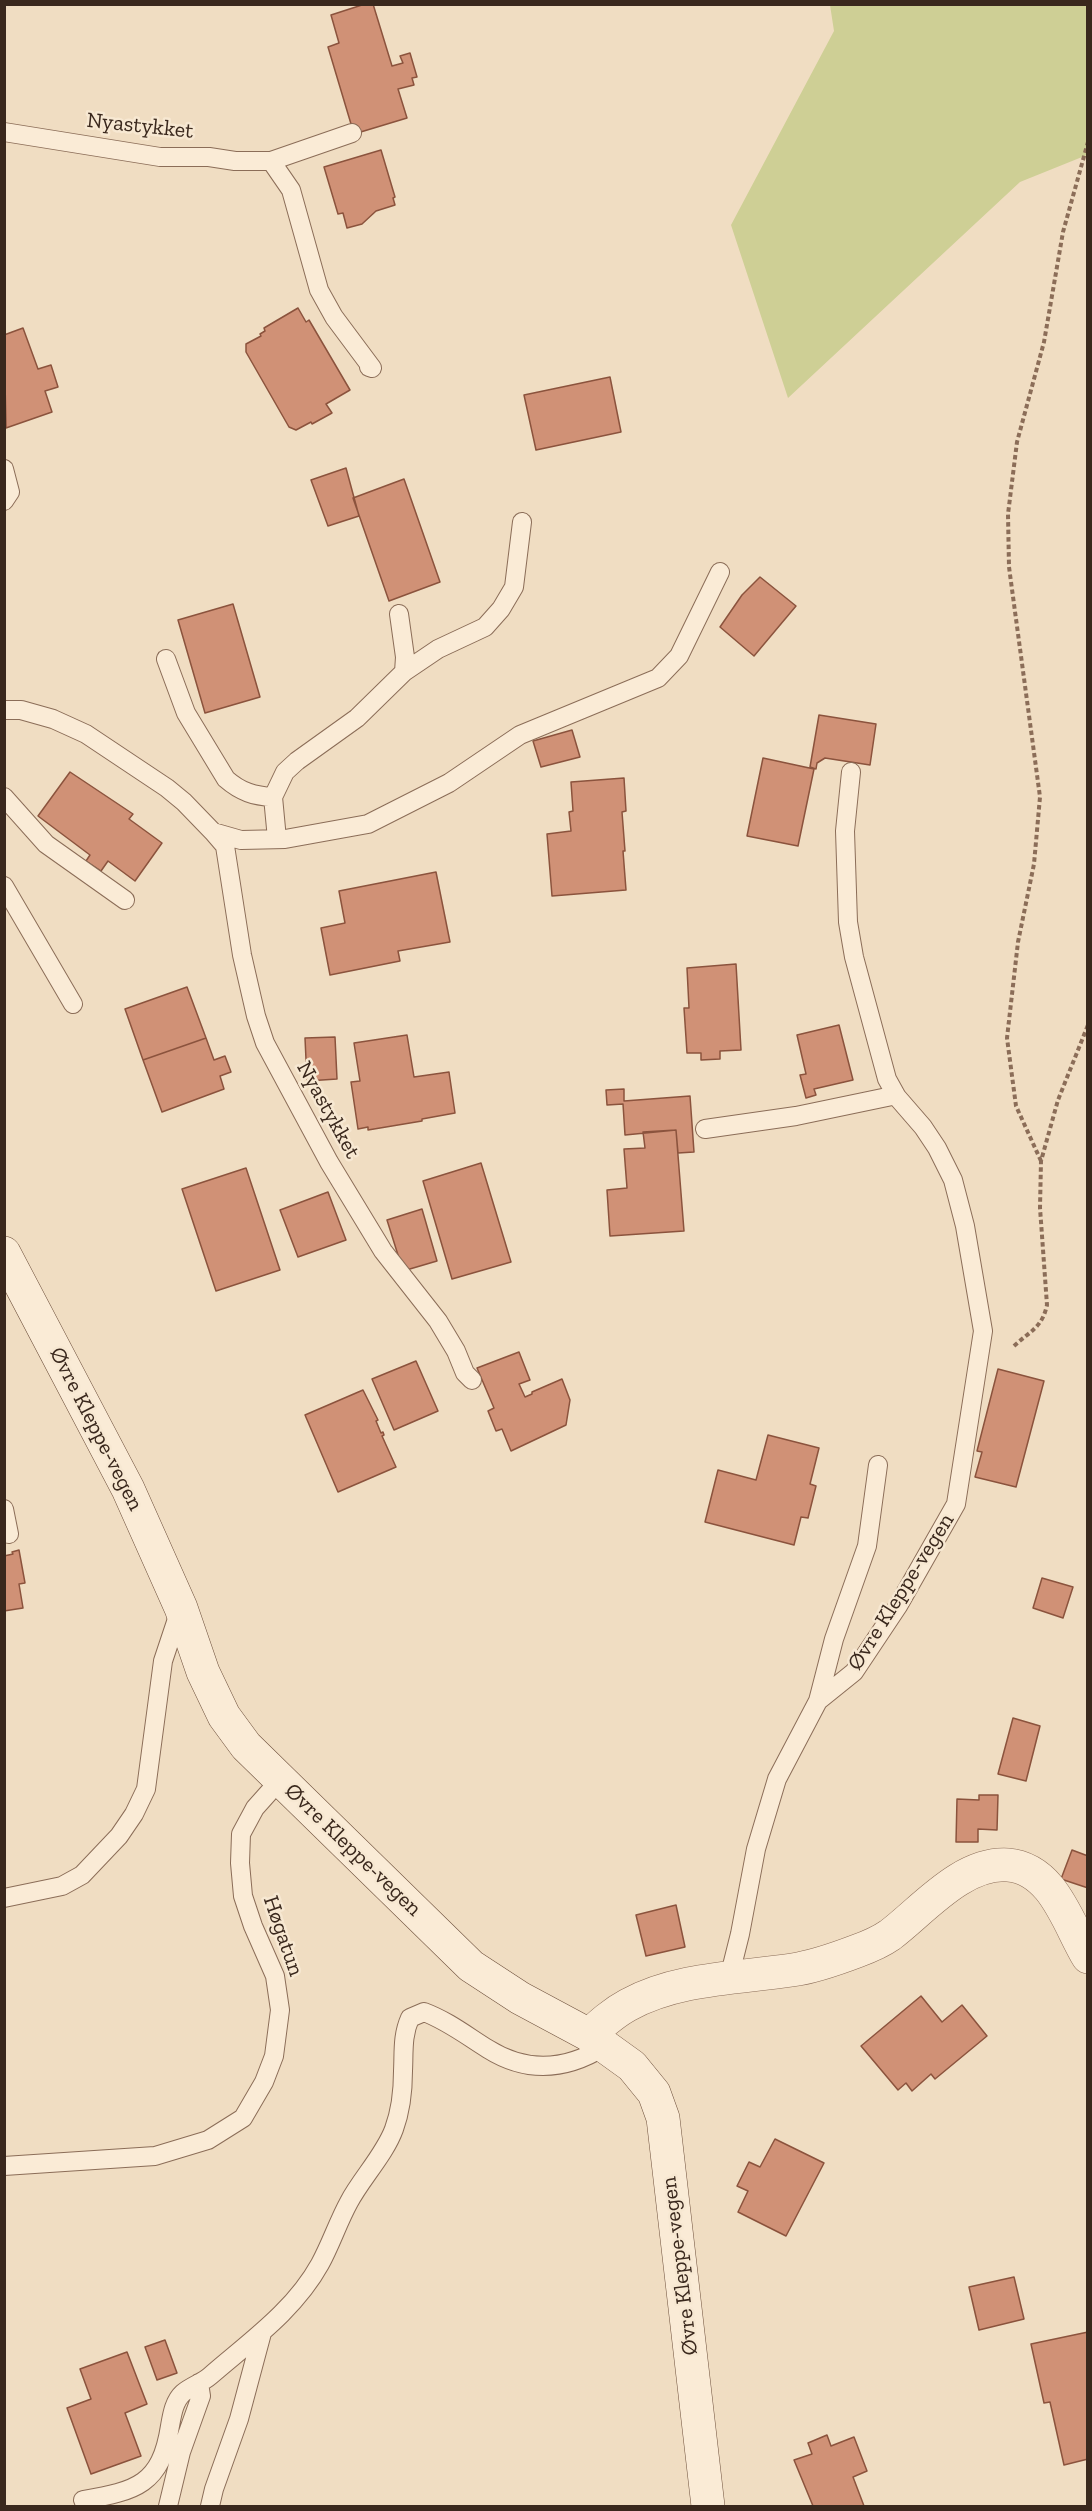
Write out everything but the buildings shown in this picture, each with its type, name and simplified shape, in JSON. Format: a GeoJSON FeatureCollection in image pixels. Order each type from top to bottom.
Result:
{"type":"FeatureCollection","features":[{"type":"Feature","properties":{"kind":"street","name":"Øvre Kleppe-vegen"},"geometry":{"type":"LineString","coordinates":[[4,1253],[128,1489],[181,1608],[203,1672],[224,1716],[246,1746],[471,1966],[520,1998],[597,2041],[632,2066],[654,2093],[663,2118],[708,2506]]}},
{"type":"Feature","properties":{"kind":"street"},"geometry":{"type":"LineString","coordinates":[[597,2041],[606,2019],[629,2004],[676,1987],[795,1970],[859,1950],[887,1937],[954,1883],[987,1867],[1008,1865],[1028,1869],[1042,1879],[1055,1897],[1088,1957]]}},
{"type":"Feature","properties":{"kind":"lane","name":"Nyastykket"},"geometry":{"type":"LineString","coordinates":[[4,132],[160,157],[271,161],[352,133]]}},
{"type":"Feature","properties":{"kind":"lane"},"geometry":{"type":"LineString","coordinates":[[271,161],[291,190],[319,290],[334,317],[372,368],[369,367]]}},
{"type":"Feature","properties":{"kind":"lane"},"geometry":{"type":"LineString","coordinates":[[4,470],[10,492],[4,501]]}},
{"type":"Feature","properties":{"kind":"lane"},"geometry":{"type":"LineString","coordinates":[[277,839],[273,797],[285,772],[357,718],[404,672],[438,649],[485,627],[501,609],[514,587],[522,522]]}},
{"type":"Feature","properties":{"kind":"lane"},"geometry":{"type":"LineString","coordinates":[[213,832],[241,840],[277,839],[368,824],[449,783],[520,735],[658,678],[679,656],[720,572]]}},
{"type":"Feature","properties":{"kind":"lane"},"geometry":{"type":"LineString","coordinates":[[399,614],[405,657],[404,672]]}},
{"type":"Feature","properties":{"kind":"lane"},"geometry":{"type":"LineString","coordinates":[[166,659],[186,713],[226,779],[254,796],[273,797]]}},
{"type":"Feature","properties":{"kind":"lane","name":"Nyastykket"},"geometry":{"type":"LineString","coordinates":[[4,710],[21,710],[53,719],[86,734],[167,788],[184,802],[225,846],[242,955],[256,1016],[265,1043],[329,1162],[383,1251],[438,1321],[456,1351],[465,1372],[472,1380]]}},
{"type":"Feature","properties":{"kind":"lane","name":"Øvre Kleppe-vegen"},"geometry":{"type":"LineString","coordinates":[[818,1701],[854,1672],[898,1606],[956,1504],[983,1331],[965,1226],[953,1180],[937,1148],[923,1127],[897,1098],[887,1079],[878,1052],[848,922],[845,831],[851,772]]}},
{"type":"Feature","properties":{"kind":"lane"},"geometry":{"type":"LineString","coordinates":[[4,797],[46,844],[125,900]]}},
{"type":"Feature","properties":{"kind":"lane"},"geometry":{"type":"LineString","coordinates":[[4,886],[73,1004]]}},
{"type":"Feature","properties":{"kind":"lane"},"geometry":{"type":"LineString","coordinates":[[705,1129],[796,1116],[892,1096],[897,1098]]}},
{"type":"Feature","properties":{"kind":"lane","name":"Øvre Kleppe-vegen"},"geometry":{"type":"LineString","coordinates":[[729,1978],[756,1850],[777,1779],[818,1701],[834,1639],[867,1546],[878,1465]]}},
{"type":"Feature","properties":{"kind":"lane"},"geometry":{"type":"LineString","coordinates":[[4,1509],[9,1534]]}},
{"type":"Feature","properties":{"kind":"lane"},"geometry":{"type":"LineString","coordinates":[[4,1898],[62,1886],[82,1875],[119,1836],[134,1814],[146,1789],[163,1661],[181,1608]]}},
{"type":"Feature","properties":{"kind":"lane","name":"Høgatun"},"geometry":{"type":"LineString","coordinates":[[4,2166],[155,2157],[208,2140],[243,2118],[264,2082],[274,2056],[280,2010],[275,1976],[253,1926],[243,1896],[240,1863],[241,1834],[255,1808],[280,1780]]}},
{"type":"Feature","properties":{"kind":"lane"},"geometry":{"type":"LineString","coordinates":[[84,2500],[118,2494],[140,2486],[148,2479],[161,2459],[170,2432],[173,2409],[182,2394],[262,2333],[283,2313],[320,2265],[349,2202],[393,2132],[401,2107],[404,2032],[410,2018],[424,2012],[439,2017],[490,2051],[525,2065],[564,2064],[585,2058],[597,2041]]}},
{"type":"Feature","properties":{"kind":"lane"},"geometry":{"type":"LineString","coordinates":[[210,2506],[239,2419],[262,2333]]}},
{"type":"Feature","properties":{"kind":"lane"},"geometry":{"type":"LineString","coordinates":[[168,2506],[181,2452],[201,2396],[199,2383]]}},
{"type":"Feature","properties":{"kind":"path"},"geometry":{"type":"LineString","coordinates":[[1041,1161],[1016,1106],[1007,1038],[1018,942],[1034,864],[1040,797],[1009,567],[1008,514],[1017,442],[1044,342],[1063,232],[1088,142]]}},
{"type":"Feature","properties":{"kind":"path"},"geometry":{"type":"LineString","coordinates":[[1012,1348],[1034,1331],[1044,1319],[1047,1305],[1040,1208],[1041,1161],[1058,1100],[1088,1025]]}},
{"type":"Feature","properties":{"kind":"green space"},"geometry":{"type":"Polygon","coordinates":[[[830,5],[1087,5],[1087,155],[1020,182],[788,398],[731,225],[834,31],[830,5]]]}}]}
